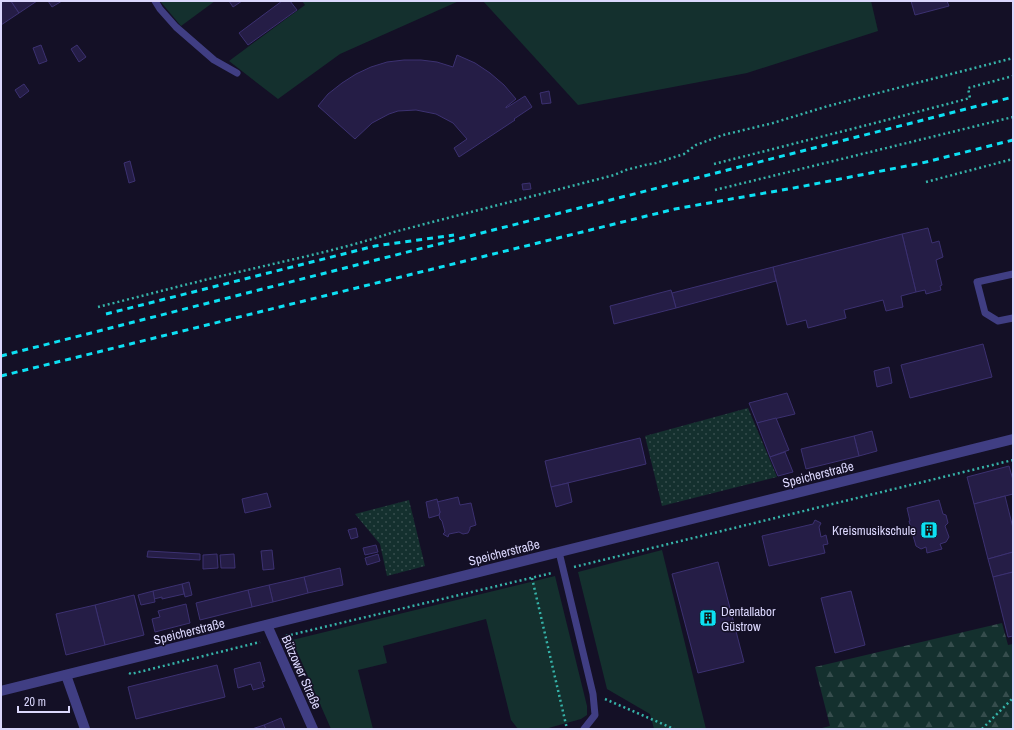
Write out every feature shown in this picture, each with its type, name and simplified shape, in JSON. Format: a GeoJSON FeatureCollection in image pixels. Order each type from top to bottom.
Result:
{"type":"FeatureCollection","features":[{"type":"Feature","properties":{"kind":"street","name":"Speicherstraße"},"geometry":{"type":"LineString","coordinates":[[1,691],[1013,439]]}},
{"type":"Feature","properties":{"kind":"street","name":"Bützower Straße"},"geometry":{"type":"LineString","coordinates":[[267,625],[313,729]]}},
{"type":"Feature","properties":{"kind":"street"},"geometry":{"type":"LineString","coordinates":[[66,675],[85,729]]}},
{"type":"Feature","properties":{"kind":"lane"},"geometry":{"type":"LineString","coordinates":[[155,1],[176,27],[214,60],[237,73]]}},
{"type":"Feature","properties":{"kind":"lane"},"geometry":{"type":"LineString","coordinates":[[1013,274],[977,282],[985,313],[998,322],[1013,318]]}},
{"type":"Feature","properties":{"kind":"lane"},"geometry":{"type":"LineString","coordinates":[[559,552],[593,694],[595,715],[584,729]]}},
{"type":"Feature","properties":{"kind":"path"},"geometry":{"type":"LineString","coordinates":[[98,307],[242,271],[306,257],[394,232],[614,175],[626,170],[656,164],[684,154],[696,145],[724,135],[774,124],[828,106],[1013,58]]}},
{"type":"Feature","properties":{"kind":"path"},"geometry":{"type":"LineString","coordinates":[[714,164],[970,98],[968,88],[1013,76]]}},
{"type":"Feature","properties":{"kind":"path"},"geometry":{"type":"LineString","coordinates":[[714,190],[1013,116]]}},
{"type":"Feature","properties":{"kind":"path"},"geometry":{"type":"LineString","coordinates":[[926,182],[1013,159]]}},
{"type":"Feature","properties":{"kind":"path"},"geometry":{"type":"LineString","coordinates":[[532,578],[567,729]]}},
{"type":"Feature","properties":{"kind":"path"},"geometry":{"type":"LineString","coordinates":[[593,694],[674,729]]}},
{"type":"Feature","properties":{"kind":"path"},"geometry":{"type":"LineString","coordinates":[[982,729],[1013,698]]}},
{"type":"Feature","properties":{"kind":"green space"},"geometry":{"type":"Polygon","coordinates":[[[160,1],[215,1],[181,26],[160,1]]]}},
{"type":"Feature","properties":{"kind":"green space"},"geometry":{"type":"Polygon","coordinates":[[[302,1],[459,1],[340,54],[278,99],[229,61],[305,5],[302,1]]]}},
{"type":"Feature","properties":{"kind":"green space"},"geometry":{"type":"Polygon","coordinates":[[[483,1],[871,1],[878,31],[747,73],[578,105],[483,1]]]}},
{"type":"Feature","properties":{"kind":"green space"},"geometry":{"type":"Polygon","coordinates":[[[748,408],[777,477],[662,506],[645,436],[748,408]]]}},
{"type":"Feature","properties":{"kind":"green space"},"geometry":{"type":"Polygon","coordinates":[[[409,500],[425,566],[387,576],[380,544],[355,514],[409,500]]]}},
{"type":"Feature","properties":{"kind":"green space"},"geometry":{"type":"Polygon","coordinates":[[[662,550],[706,729],[654,729],[650,714],[607,689],[578,572],[662,550]]]}},
{"type":"Feature","properties":{"kind":"green space"},"geometry":{"type":"Polygon","coordinates":[[[555,576],[587,706],[587,715],[581,719],[545,729],[518,729],[511,720],[486,619],[383,646],[387,663],[358,670],[373,729],[331,729],[292,640],[555,576]]]}},
{"type":"Feature","properties":{"kind":"green space"},"geometry":{"type":"Polygon","coordinates":[[[1002,623],[1008,645],[1013,644],[1013,729],[818,729],[830,726],[815,667],[1002,623]]]}},
{"type":"Feature","properties":{"kind":"building"},"geometry":{"type":"Polygon","coordinates":[[[1,1],[11,1],[19,13],[1,25],[1,1]]]}},
{"type":"Feature","properties":{"kind":"building"},"geometry":{"type":"Polygon","coordinates":[[[11,1],[37,1],[19,13],[11,1]]]}},
{"type":"Feature","properties":{"kind":"building"},"geometry":{"type":"Polygon","coordinates":[[[48,1],[62,1],[52,7],[48,1]]]}},
{"type":"Feature","properties":{"kind":"building"},"geometry":{"type":"Polygon","coordinates":[[[229,1],[242,1],[233,7],[229,1]]]}},
{"type":"Feature","properties":{"kind":"building"},"geometry":{"type":"Polygon","coordinates":[[[282,1],[290,1],[297,10],[248,45],[239,33],[282,1]]]}},
{"type":"Feature","properties":{"kind":"building"},"geometry":{"type":"Polygon","coordinates":[[[911,1],[947,1],[949,6],[915,15],[911,1]]]}},
{"type":"Feature","properties":{"kind":"building"},"geometry":{"type":"Polygon","coordinates":[[[41,45],[47,61],[39,64],[33,48],[41,45]]]}},
{"type":"Feature","properties":{"kind":"building"},"geometry":{"type":"Polygon","coordinates":[[[77,45],[86,57],[79,62],[71,49],[77,45]]]}},
{"type":"Feature","properties":{"kind":"building"},"geometry":{"type":"Polygon","coordinates":[[[457,55],[475,63],[504,85],[516,99],[506,108],[525,96],[532,107],[459,157],[454,148],[467,139],[453,123],[436,114],[416,110],[398,111],[372,123],[355,139],[318,106],[328,94],[342,83],[371,67],[387,62],[421,60],[437,62],[453,67],[457,55]]]}},
{"type":"Feature","properties":{"kind":"building"},"geometry":{"type":"Polygon","coordinates":[[[24,84],[29,91],[20,98],[15,90],[24,84]]]}},
{"type":"Feature","properties":{"kind":"building"},"geometry":{"type":"Polygon","coordinates":[[[549,91],[551,103],[542,104],[540,93],[549,91]]]}},
{"type":"Feature","properties":{"kind":"building"},"geometry":{"type":"Polygon","coordinates":[[[130,161],[135,181],[129,183],[124,163],[130,161]]]}},
{"type":"Feature","properties":{"kind":"building"},"geometry":{"type":"Polygon","coordinates":[[[530,183],[531,189],[523,190],[522,184],[530,183]]]}},
{"type":"Feature","properties":{"kind":"building"},"geometry":{"type":"Polygon","coordinates":[[[928,228],[932,243],[939,241],[943,257],[936,260],[942,285],[940,286],[941,290],[926,294],[925,290],[916,292],[902,234],[928,228]]]}},
{"type":"Feature","properties":{"kind":"building"},"geometry":{"type":"Polygon","coordinates":[[[902,234],[916,292],[901,296],[903,307],[886,311],[883,300],[844,310],[846,318],[808,328],[806,320],[787,325],[773,267],[902,234]]]}},
{"type":"Feature","properties":{"kind":"building"},"geometry":{"type":"Polygon","coordinates":[[[773,267],[776,281],[676,308],[672,293],[773,267]]]}},
{"type":"Feature","properties":{"kind":"building"},"geometry":{"type":"Polygon","coordinates":[[[671,290],[676,308],[614,324],[610,306],[671,290]]]}},
{"type":"Feature","properties":{"kind":"building"},"geometry":{"type":"Polygon","coordinates":[[[983,344],[992,377],[910,398],[901,365],[983,344]]]}},
{"type":"Feature","properties":{"kind":"building"},"geometry":{"type":"Polygon","coordinates":[[[889,367],[892,383],[877,387],[874,371],[889,367]]]}},
{"type":"Feature","properties":{"kind":"building"},"geometry":{"type":"Polygon","coordinates":[[[787,393],[795,414],[757,423],[749,403],[787,393]]]}},
{"type":"Feature","properties":{"kind":"building"},"geometry":{"type":"Polygon","coordinates":[[[776,418],[789,450],[770,457],[757,423],[776,418]]]}},
{"type":"Feature","properties":{"kind":"building"},"geometry":{"type":"Polygon","coordinates":[[[872,431],[877,451],[859,456],[854,436],[872,431]]]}},
{"type":"Feature","properties":{"kind":"building"},"geometry":{"type":"Polygon","coordinates":[[[854,436],[859,456],[806,469],[801,449],[854,436]]]}},
{"type":"Feature","properties":{"kind":"building"},"geometry":{"type":"Polygon","coordinates":[[[640,438],[646,464],[551,487],[545,461],[640,438]]]}},
{"type":"Feature","properties":{"kind":"building"},"geometry":{"type":"Polygon","coordinates":[[[785,452],[793,472],[778,476],[770,457],[785,452]]]}},
{"type":"Feature","properties":{"kind":"building"},"geometry":{"type":"Polygon","coordinates":[[[1009,466],[1013,480],[1013,494],[974,504],[967,477],[1009,466]]]}},
{"type":"Feature","properties":{"kind":"building"},"geometry":{"type":"Polygon","coordinates":[[[568,483],[572,502],[556,507],[551,487],[568,483]]]}},
{"type":"Feature","properties":{"kind":"building"},"geometry":{"type":"Polygon","coordinates":[[[267,493],[271,507],[245,513],[242,499],[267,493]]]}},
{"type":"Feature","properties":{"kind":"building"},"geometry":{"type":"Polygon","coordinates":[[[1005,496],[1013,528],[1013,552],[988,559],[974,504],[1005,496]]]}},
{"type":"Feature","properties":{"kind":"building"},"geometry":{"type":"Polygon","coordinates":[[[458,497],[460,505],[471,503],[476,525],[470,527],[468,533],[463,534],[459,532],[449,534],[448,537],[443,534],[445,532],[440,519],[440,512],[437,502],[458,497]]]}},
{"type":"Feature","properties":{"kind":"building"},"geometry":{"type":"Polygon","coordinates":[[[437,499],[440,512],[439,515],[429,518],[426,502],[437,499]]]}},
{"type":"Feature","properties":{"kind":"building","name":"Kreismusikschule"},"geometry":{"type":"Polygon","coordinates":[[[939,500],[943,514],[946,515],[948,523],[945,526],[949,537],[946,542],[940,544],[942,549],[927,553],[926,547],[921,549],[916,546],[907,508],[939,500]]]}},
{"type":"Feature","properties":{"kind":"building"},"geometry":{"type":"Polygon","coordinates":[[[815,520],[821,523],[819,527],[821,537],[826,535],[828,544],[823,545],[825,553],[769,566],[762,536],[813,524],[815,520]]]}},
{"type":"Feature","properties":{"kind":"building"},"geometry":{"type":"Polygon","coordinates":[[[356,528],[358,537],[351,539],[348,530],[356,528]]]}},
{"type":"Feature","properties":{"kind":"building"},"geometry":{"type":"Polygon","coordinates":[[[376,545],[378,552],[365,555],[363,548],[376,545]]]}},
{"type":"Feature","properties":{"kind":"building"},"geometry":{"type":"Polygon","coordinates":[[[272,550],[274,569],[263,570],[261,551],[272,550]]]}},
{"type":"Feature","properties":{"kind":"building"},"geometry":{"type":"Polygon","coordinates":[[[148,551],[200,554],[200,560],[147,557],[148,551]]]}},
{"type":"Feature","properties":{"kind":"building"},"geometry":{"type":"Polygon","coordinates":[[[1013,552],[1013,572],[993,577],[988,559],[1013,552]]]}},
{"type":"Feature","properties":{"kind":"building"},"geometry":{"type":"Polygon","coordinates":[[[217,554],[218,568],[203,569],[203,555],[217,554]]]}},
{"type":"Feature","properties":{"kind":"building"},"geometry":{"type":"Polygon","coordinates":[[[234,554],[235,568],[221,568],[220,555],[234,554]]]}},
{"type":"Feature","properties":{"kind":"building"},"geometry":{"type":"Polygon","coordinates":[[[378,554],[380,561],[367,565],[365,558],[378,554]]]}},
{"type":"Feature","properties":{"kind":"building","name":"Dentallabor Güstrow"},"geometry":{"type":"Polygon","coordinates":[[[718,562],[744,662],[698,673],[672,574],[718,562]]]}},
{"type":"Feature","properties":{"kind":"building"},"geometry":{"type":"Polygon","coordinates":[[[340,568],[343,585],[308,593],[304,577],[340,568]]]}},
{"type":"Feature","properties":{"kind":"building"},"geometry":{"type":"Polygon","coordinates":[[[1013,572],[1013,636],[1008,637],[993,577],[1013,572]]]}},
{"type":"Feature","properties":{"kind":"building"},"geometry":{"type":"Polygon","coordinates":[[[304,577],[308,593],[273,602],[269,585],[304,577]]]}},
{"type":"Feature","properties":{"kind":"building"},"geometry":{"type":"Polygon","coordinates":[[[189,582],[192,595],[185,597],[182,584],[189,582]]]}},
{"type":"Feature","properties":{"kind":"building"},"geometry":{"type":"Polygon","coordinates":[[[182,584],[184,594],[162,599],[162,597],[154,599],[153,591],[182,584]]]}},
{"type":"Feature","properties":{"kind":"building"},"geometry":{"type":"Polygon","coordinates":[[[269,585],[273,602],[252,607],[248,590],[269,585]]]}},
{"type":"Feature","properties":{"kind":"building"},"geometry":{"type":"Polygon","coordinates":[[[248,590],[252,607],[200,620],[196,603],[248,590]]]}},
{"type":"Feature","properties":{"kind":"building"},"geometry":{"type":"Polygon","coordinates":[[[153,591],[155,602],[141,605],[138,595],[153,591]]]}},
{"type":"Feature","properties":{"kind":"building"},"geometry":{"type":"Polygon","coordinates":[[[851,591],[865,645],[835,653],[821,598],[851,591]]]}},
{"type":"Feature","properties":{"kind":"building"},"geometry":{"type":"Polygon","coordinates":[[[134,595],[144,635],[105,645],[95,605],[134,595]]]}},
{"type":"Feature","properties":{"kind":"building"},"geometry":{"type":"Polygon","coordinates":[[[186,604],[190,623],[155,632],[152,619],[160,617],[158,611],[186,604]]]}},
{"type":"Feature","properties":{"kind":"building"},"geometry":{"type":"Polygon","coordinates":[[[95,605],[105,645],[66,655],[56,614],[95,605]]]}},
{"type":"Feature","properties":{"kind":"building"},"geometry":{"type":"Polygon","coordinates":[[[260,662],[265,681],[262,682],[264,687],[253,690],[251,684],[238,688],[234,669],[260,662]]]}},
{"type":"Feature","properties":{"kind":"building"},"geometry":{"type":"Polygon","coordinates":[[[217,665],[225,697],[136,719],[128,687],[217,665]]]}},
{"type":"Feature","properties":{"kind":"building"},"geometry":{"type":"Polygon","coordinates":[[[281,718],[285,729],[266,729],[264,725],[281,718]]]}},
{"type":"Feature","properties":{"kind":"building"},"geometry":{"type":"Polygon","coordinates":[[[264,725],[266,729],[252,729],[264,725]]]}},
{"type":"Feature","properties":{"kind":"railway"},"geometry":{"type":"LineString","coordinates":[[1,356],[1013,97]]}},
{"type":"Feature","properties":{"kind":"railway"},"geometry":{"type":"LineString","coordinates":[[1,376],[675,209],[922,163],[1013,140]]}},
{"type":"Feature","properties":{"kind":"railway"},"geometry":{"type":"LineString","coordinates":[[106,314],[375,246],[454,235]]}},
{"type":"Feature","properties":{"kind":"place","name":"Kreismusikschule"},"geometry":{"type":"Point","coordinates":[929,530]}},
{"type":"Feature","properties":{"kind":"place","name":"Dentallabor Güstrow"},"geometry":{"type":"Point","coordinates":[708,618]}}]}
